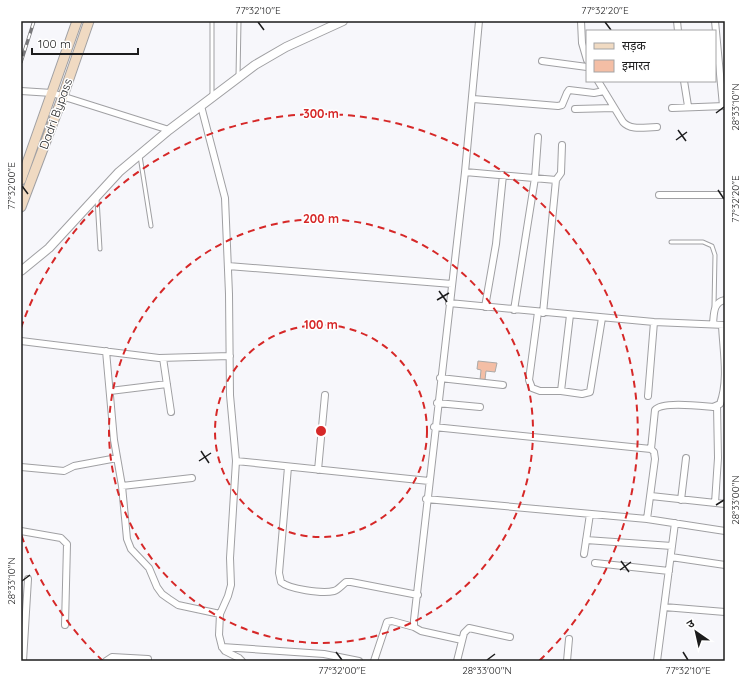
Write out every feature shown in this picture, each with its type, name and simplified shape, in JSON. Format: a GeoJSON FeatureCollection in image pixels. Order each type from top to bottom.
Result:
{"type":"FeatureCollection","features":[{"type":"Feature","properties":{"kind":"main road","name":"Dadri Bypass"},"geometry":{"type":"LineString","coordinates":[[21,180],[77,21]]}},
{"type":"Feature","properties":{"kind":"main road","name":"Dadri Bypass"},"geometry":{"type":"LineString","coordinates":[[21,207],[63,96],[89,21]]}},
{"type":"Feature","properties":{"kind":"street"},"geometry":{"type":"LineString","coordinates":[[21,271],[48,248],[119,172],[169,130],[238,77],[271,55],[343,21]]}},
{"type":"Feature","properties":{"kind":"street"},"geometry":{"type":"LineString","coordinates":[[414,627],[434,427],[473,99],[479,21]]}},
{"type":"Feature","properties":{"kind":"street"},"geometry":{"type":"LineString","coordinates":[[581,21],[582,43],[586,57]]}},
{"type":"Feature","properties":{"kind":"street"},"geometry":{"type":"LineString","coordinates":[[672,108],[688,106],[724,106],[716,30]]}},
{"type":"Feature","properties":{"kind":"street"},"geometry":{"type":"LineString","coordinates":[[542,61],[586,67]]}},
{"type":"Feature","properties":{"kind":"street"},"geometry":{"type":"LineString","coordinates":[[599,82],[614,108],[628,126],[633,128],[657,127]]}},
{"type":"Feature","properties":{"kind":"street"},"geometry":{"type":"LineString","coordinates":[[684,82],[688,106]]}},
{"type":"Feature","properties":{"kind":"street"},"geometry":{"type":"LineString","coordinates":[[21,90],[63,96],[117,115],[169,130]]}},
{"type":"Feature","properties":{"kind":"street"},"geometry":{"type":"LineString","coordinates":[[473,99],[558,106],[563,103],[569,90],[596,93],[604,91]]}},
{"type":"Feature","properties":{"kind":"street"},"geometry":{"type":"LineString","coordinates":[[201,106],[224,194],[228,266],[231,408],[236,462],[230,558],[230,585],[228,596],[220,614],[219,635],[222,647],[230,655],[239,658],[242,661]]}},
{"type":"Feature","properties":{"kind":"street"},"geometry":{"type":"LineString","coordinates":[[575,109],[595,110],[614,108]]}},
{"type":"Feature","properties":{"kind":"street"},"geometry":{"type":"LineString","coordinates":[[514,310],[535,178],[538,137]]}},
{"type":"Feature","properties":{"kind":"street"},"geometry":{"type":"LineString","coordinates":[[562,145],[561,173],[556,180],[540,312],[531,355],[530,386],[535,390],[561,391],[582,394],[590,392],[602,318]]}},
{"type":"Feature","properties":{"kind":"street"},"geometry":{"type":"LineString","coordinates":[[465,172],[556,180]]}},
{"type":"Feature","properties":{"kind":"street"},"geometry":{"type":"LineString","coordinates":[[485,307],[496,244],[503,175]]}},
{"type":"Feature","properties":{"kind":"street"},"geometry":{"type":"LineString","coordinates":[[659,195],[725,195]]}},
{"type":"Feature","properties":{"kind":"street"},"geometry":{"type":"LineString","coordinates":[[228,266],[452,284]]}},
{"type":"Feature","properties":{"kind":"street"},"geometry":{"type":"LineString","coordinates":[[713,324],[714,310],[718,303],[725,300]]}},
{"type":"Feature","properties":{"kind":"street"},"geometry":{"type":"LineString","coordinates":[[449,303],[602,318],[723,325],[725,372],[724,391],[720,406],[715,503]]}},
{"type":"Feature","properties":{"kind":"street"},"geometry":{"type":"LineString","coordinates":[[561,391],[570,315]]}},
{"type":"Feature","properties":{"kind":"street"},"geometry":{"type":"LineString","coordinates":[[648,396],[654,322]]}},
{"type":"Feature","properties":{"kind":"street"},"geometry":{"type":"LineString","coordinates":[[21,340],[164,358],[230,356]]}},
{"type":"Feature","properties":{"kind":"street"},"geometry":{"type":"LineString","coordinates":[[106,351],[127,539],[131,549],[153,573],[162,594],[178,604],[220,614]]}},
{"type":"Feature","properties":{"kind":"street"},"geometry":{"type":"LineString","coordinates":[[164,358],[171,412]]}},
{"type":"Feature","properties":{"kind":"street"},"geometry":{"type":"LineString","coordinates":[[440,378],[503,385]]}},
{"type":"Feature","properties":{"kind":"street"},"geometry":{"type":"LineString","coordinates":[[110,391],[167,384]]}},
{"type":"Feature","properties":{"kind":"street"},"geometry":{"type":"LineString","coordinates":[[318,470],[325,395]]}},
{"type":"Feature","properties":{"kind":"street"},"geometry":{"type":"LineString","coordinates":[[437,403],[480,407]]}},
{"type":"Feature","properties":{"kind":"street"},"geometry":{"type":"LineString","coordinates":[[647,519],[655,455],[652,450],[654,416],[656,408],[670,405],[720,406]]}},
{"type":"Feature","properties":{"kind":"street"},"geometry":{"type":"LineString","coordinates":[[434,427],[652,450]]}},
{"type":"Feature","properties":{"kind":"street"},"geometry":{"type":"LineString","coordinates":[[21,467],[64,471],[74,466],[117,458]]}},
{"type":"Feature","properties":{"kind":"street"},"geometry":{"type":"LineString","coordinates":[[681,500],[686,458]]}},
{"type":"Feature","properties":{"kind":"street"},"geometry":{"type":"LineString","coordinates":[[236,462],[429,481]]}},
{"type":"Feature","properties":{"kind":"street"},"geometry":{"type":"LineString","coordinates":[[288,466],[279,573],[281,582],[291,588],[328,592],[338,590],[346,582],[351,582],[418,595]]}},
{"type":"Feature","properties":{"kind":"street"},"geometry":{"type":"LineString","coordinates":[[122,486],[192,478]]}},
{"type":"Feature","properties":{"kind":"street"},"geometry":{"type":"LineString","coordinates":[[650,496],[725,504]]}},
{"type":"Feature","properties":{"kind":"street"},"geometry":{"type":"LineString","coordinates":[[426,499],[647,519],[725,531]]}},
{"type":"Feature","properties":{"kind":"street"},"geometry":{"type":"LineString","coordinates":[[584,554],[590,514]]}},
{"type":"Feature","properties":{"kind":"street"},"geometry":{"type":"LineString","coordinates":[[657,661],[675,523]]}},
{"type":"Feature","properties":{"kind":"street"},"geometry":{"type":"LineString","coordinates":[[21,531],[61,538],[67,544],[65,625]]}},
{"type":"Feature","properties":{"kind":"street"},"geometry":{"type":"LineString","coordinates":[[586,540],[672,546]]}},
{"type":"Feature","properties":{"kind":"street"},"geometry":{"type":"LineString","coordinates":[[671,557],[725,565]]}},
{"type":"Feature","properties":{"kind":"street"},"geometry":{"type":"LineString","coordinates":[[595,563],[669,571]]}},
{"type":"Feature","properties":{"kind":"street"},"geometry":{"type":"LineString","coordinates":[[23,661],[28,579]]}},
{"type":"Feature","properties":{"kind":"street"},"geometry":{"type":"LineString","coordinates":[[664,607],[725,612]]}},
{"type":"Feature","properties":{"kind":"street"},"geometry":{"type":"LineString","coordinates":[[374,661],[387,622],[392,621],[414,627],[421,631],[462,640]]}},
{"type":"Feature","properties":{"kind":"street"},"geometry":{"type":"LineString","coordinates":[[457,661],[465,631],[469,628],[510,637]]}},
{"type":"Feature","properties":{"kind":"street"},"geometry":{"type":"LineString","coordinates":[[567,661],[570,638]]}},
{"type":"Feature","properties":{"kind":"street"},"geometry":{"type":"LineString","coordinates":[[222,647],[359,661]]}},
{"type":"Feature","properties":{"kind":"street"},"geometry":{"type":"LineString","coordinates":[[106,661],[112,657],[148,660]]}},
{"type":"Feature","properties":{"kind":"lane"},"geometry":{"type":"LineString","coordinates":[[212,21],[212,97]]}},
{"type":"Feature","properties":{"kind":"lane"},"geometry":{"type":"LineString","coordinates":[[238,77],[239,21]]}},
{"type":"Feature","properties":{"kind":"lane"},"geometry":{"type":"LineString","coordinates":[[140,155],[151,226]]}},
{"type":"Feature","properties":{"kind":"lane"},"geometry":{"type":"LineString","coordinates":[[97,195],[100,249]]}},
{"type":"Feature","properties":{"kind":"lane"},"geometry":{"type":"LineString","coordinates":[[671,242],[704,242],[712,246],[715,255],[714,310]]}},
{"type":"Feature","properties":{"kind":"building"},"geometry":{"type":"Polygon","coordinates":[[[478,361],[497,363],[495,372],[486,371],[485,380],[480,380],[481,370],[477,369],[478,361]]]}},
{"type":"Feature","properties":{"kind":"railway"},"geometry":{"type":"LineString","coordinates":[[21,62],[34,21]]}}]}
